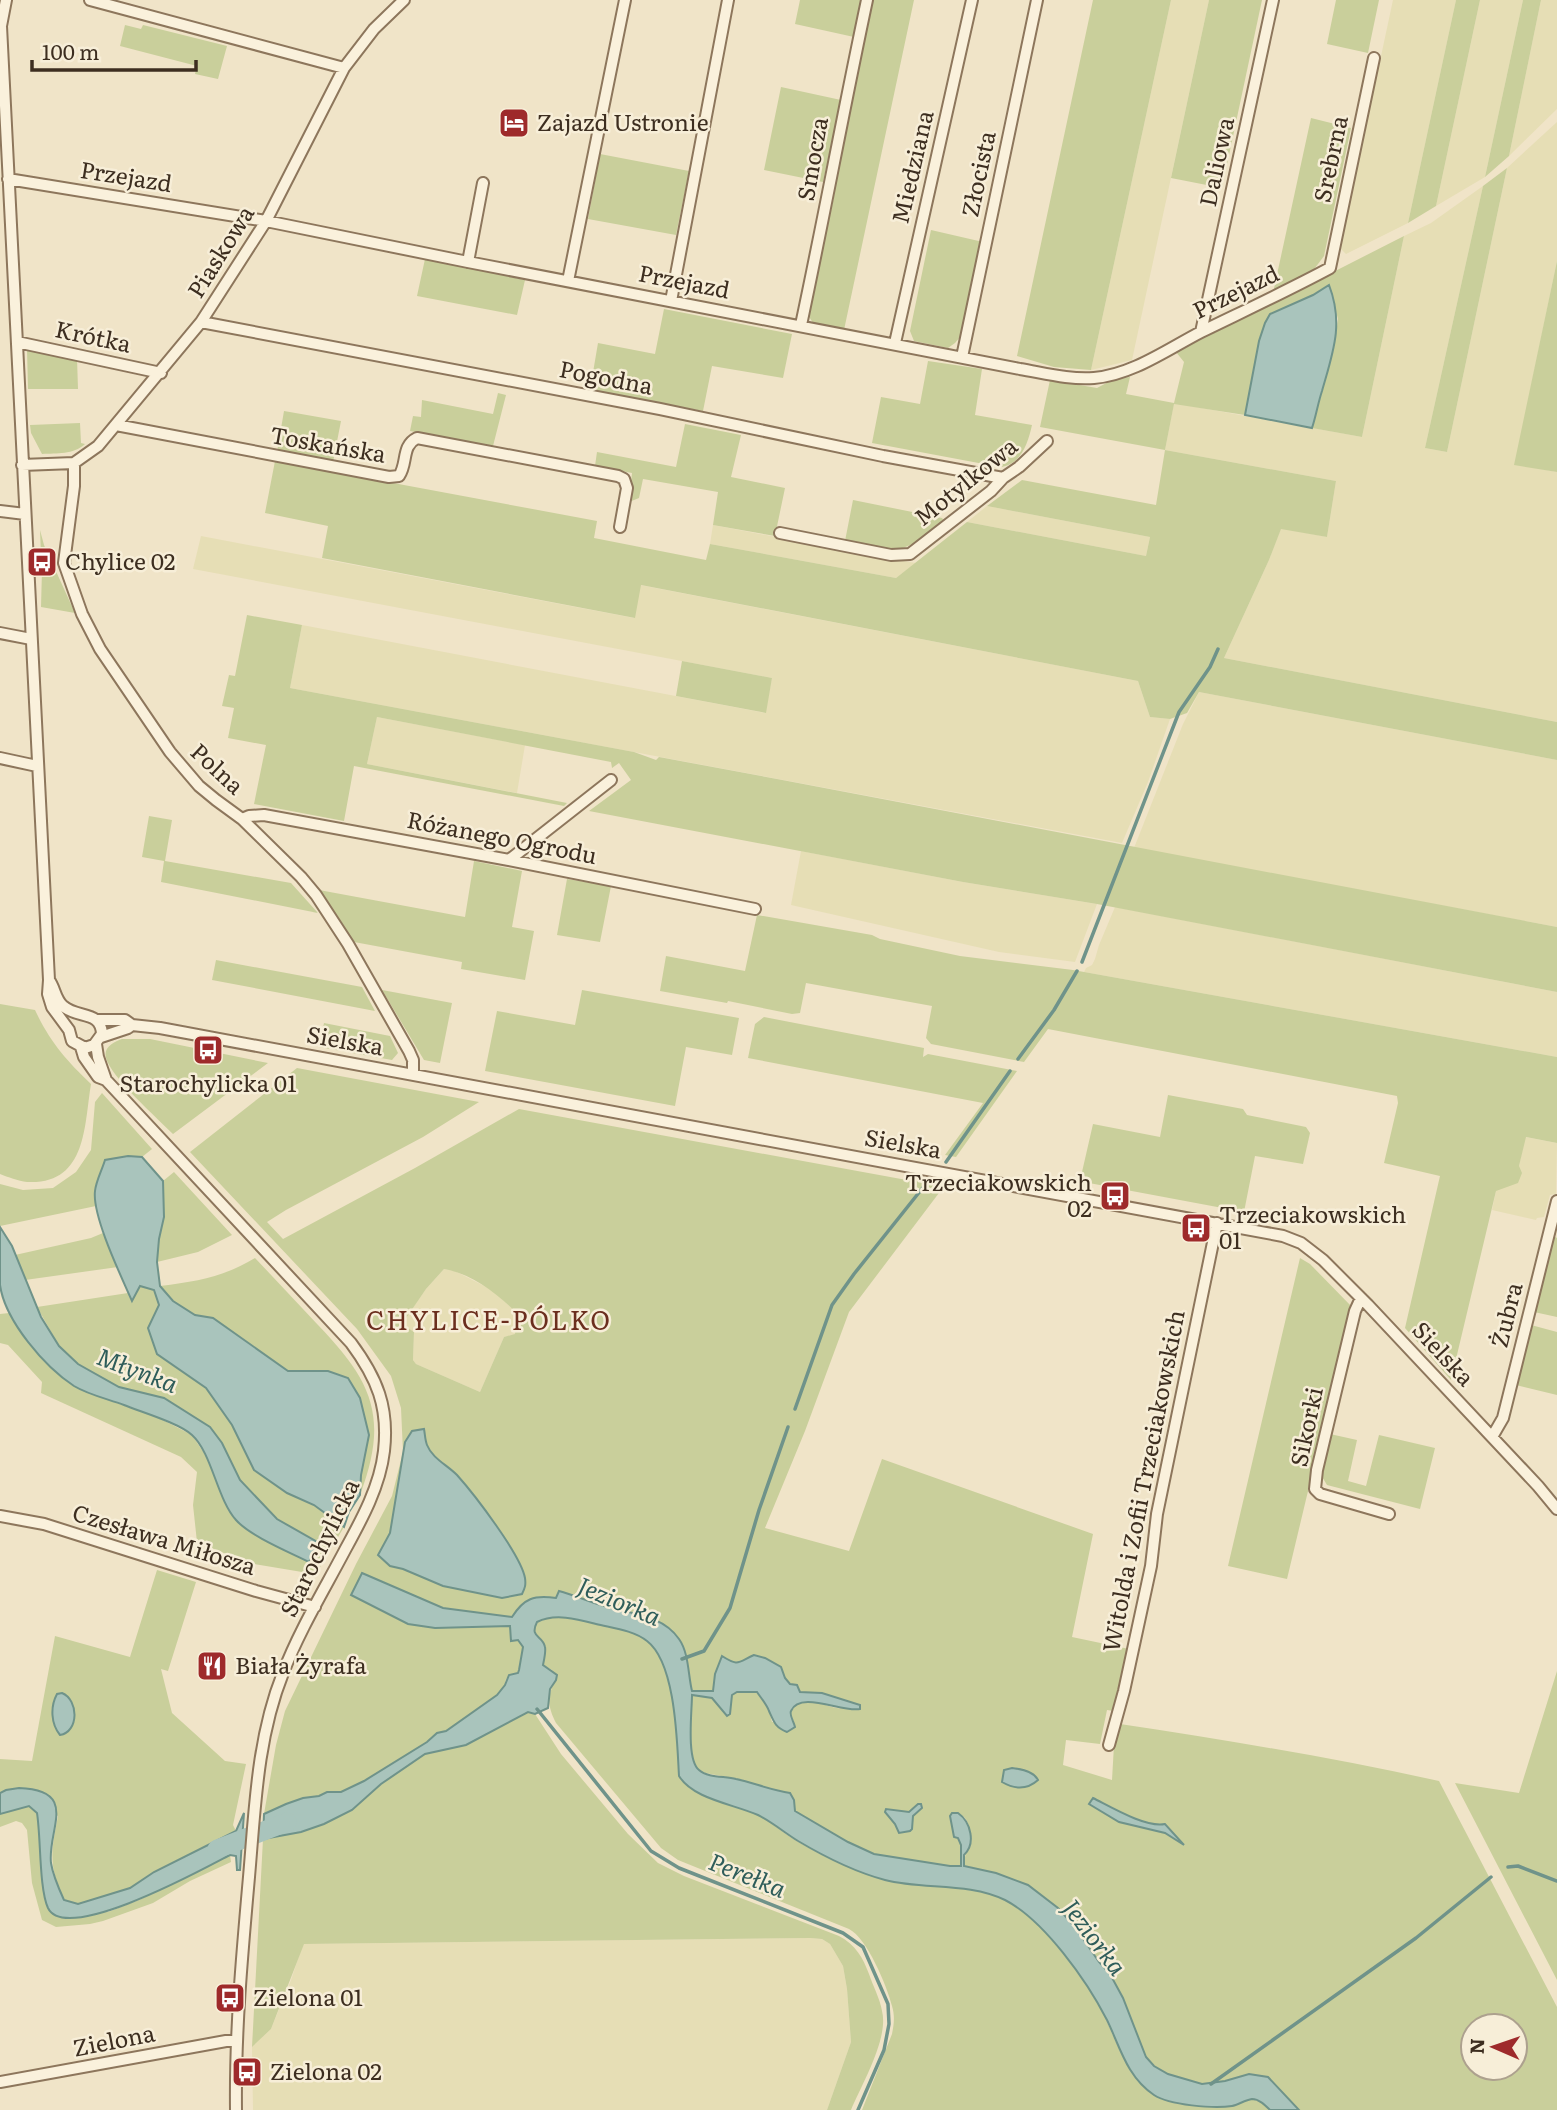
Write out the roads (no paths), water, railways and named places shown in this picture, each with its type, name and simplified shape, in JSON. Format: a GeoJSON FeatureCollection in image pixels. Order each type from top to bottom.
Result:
{"type":"FeatureCollection","features":[{"type":"Feature","properties":{"kind":"street","name":"Starochylicka"},"geometry":{"type":"LineString","coordinates":[[6,0],[1,24],[48,994],[52,1007],[69,1030],[72,1041],[81,1047],[92,1071],[100,1079],[106,1080]]}},
{"type":"Feature","properties":{"kind":"street"},"geometry":{"type":"LineString","coordinates":[[90,0],[344,68]]}},
{"type":"Feature","properties":{"kind":"street"},"geometry":{"type":"LineString","coordinates":[[138,0],[138,13]]}},
{"type":"Feature","properties":{"kind":"street","name":"Piaskowa"},"geometry":{"type":"LineString","coordinates":[[74,463],[93,451],[201,323],[266,220],[344,68],[374,29],[404,0]]}},
{"type":"Feature","properties":{"kind":"street"},"geometry":{"type":"LineString","coordinates":[[568,281],[625,0]]}},
{"type":"Feature","properties":{"kind":"street"},"geometry":{"type":"LineString","coordinates":[[670,301],[728,0]]}},
{"type":"Feature","properties":{"kind":"street","name":"Smocza"},"geometry":{"type":"LineString","coordinates":[[800,325],[829,195],[867,0]]}},
{"type":"Feature","properties":{"kind":"street","name":"Miedziana"},"geometry":{"type":"LineString","coordinates":[[895,343],[972,0]]}},
{"type":"Feature","properties":{"kind":"street","name":"Złocista"},"geometry":{"type":"LineString","coordinates":[[962,357],[1037,0]]}},
{"type":"Feature","properties":{"kind":"street","name":"Daliowa"},"geometry":{"type":"LineString","coordinates":[[1201,332],[1273,0]]}},
{"type":"Feature","properties":{"kind":"street","name":"Srebrna"},"geometry":{"type":"LineString","coordinates":[[1330,268],[1374,58]]}},
{"type":"Feature","properties":{"kind":"street","name":"Przejazd"},"geometry":{"type":"LineString","coordinates":[[8,179],[266,220],[468,262],[1080,379],[1097,378],[1130,369],[1330,268]]}},
{"type":"Feature","properties":{"kind":"street"},"geometry":{"type":"LineString","coordinates":[[468,262],[483,183]]}},
{"type":"Feature","properties":{"kind":"street","name":"Pogodna"},"geometry":{"type":"LineString","coordinates":[[201,323],[660,409],[1003,478]]}},
{"type":"Feature","properties":{"kind":"street","name":"Krótka"},"geometry":{"type":"LineString","coordinates":[[17,342],[160,373]]}},
{"type":"Feature","properties":{"kind":"street","name":"Toskańska"},"geometry":{"type":"LineString","coordinates":[[116,425],[389,477],[399,476],[407,447],[417,438],[618,476],[624,479],[627,488],[620,527]]}},
{"type":"Feature","properties":{"kind":"street","name":"Motylkowa"},"geometry":{"type":"LineString","coordinates":[[780,533],[891,555],[910,554],[991,491],[1047,441]]}},
{"type":"Feature","properties":{"kind":"street"},"geometry":{"type":"LineString","coordinates":[[22,465],[74,463]]}},
{"type":"Feature","properties":{"kind":"street","name":"Polna"},"geometry":{"type":"LineString","coordinates":[[74,463],[74,485],[64,563],[82,614],[107,660],[170,752],[199,786],[242,819],[301,877],[348,944],[409,1051],[413,1060],[413,1075]]}},
{"type":"Feature","properties":{"kind":"street"},"geometry":{"type":"LineString","coordinates":[[0,511],[25,514]]}},
{"type":"Feature","properties":{"kind":"street"},"geometry":{"type":"LineString","coordinates":[[0,633],[31,639]]}},
{"type":"Feature","properties":{"kind":"street"},"geometry":{"type":"LineString","coordinates":[[0,758],[37,765]]}},
{"type":"Feature","properties":{"kind":"street"},"geometry":{"type":"LineString","coordinates":[[509,860],[611,780]]}},
{"type":"Feature","properties":{"kind":"street","name":"Różanego Ogrodu"},"geometry":{"type":"LineString","coordinates":[[242,819],[264,815],[755,909]]}},
{"type":"Feature","properties":{"kind":"street","name":"Starochylicka"},"geometry":{"type":"LineString","coordinates":[[49,980],[60,1003],[80,1016]]}},
{"type":"Feature","properties":{"kind":"street"},"geometry":{"type":"LineString","coordinates":[[69,1030],[74,1020],[80,1016],[92,1016],[98,1020]]}},
{"type":"Feature","properties":{"kind":"street","name":"Starochylicka"},"geometry":{"type":"LineString","coordinates":[[98,1020],[102,1030],[98,1057],[106,1080],[351,1343],[376,1383],[383,1402],[384,1452],[381,1469],[363,1519],[283,1672],[266,1723],[255,1803],[236,2041],[236,2110]]}},
{"type":"Feature","properties":{"kind":"street","name":"Sielska"},"geometry":{"type":"LineString","coordinates":[[98,1020],[125,1020],[132,1025],[1283,1236],[1301,1243],[1323,1260],[1557,1509]]}},
{"type":"Feature","properties":{"kind":"street","name":"Sielska"},"geometry":{"type":"LineString","coordinates":[[99,1040],[132,1025]]}},
{"type":"Feature","properties":{"kind":"street"},"geometry":{"type":"LineString","coordinates":[[81,1047],[88,1048],[99,1040]]}},
{"type":"Feature","properties":{"kind":"street","name":"Żubra"},"geometry":{"type":"LineString","coordinates":[[1492,1437],[1503,1418],[1557,1201]]}},
{"type":"Feature","properties":{"kind":"street","name":"Witolda i Zofii Trzeciakowskich"},"geometry":{"type":"LineString","coordinates":[[1109,1745],[1124,1691],[1151,1566],[1157,1514],[1217,1223]]}},
{"type":"Feature","properties":{"kind":"street","name":"Sikorki"},"geometry":{"type":"LineString","coordinates":[[1361,1298],[1351,1324],[1315,1489],[1320,1494],[1389,1514]]}},
{"type":"Feature","properties":{"kind":"street","name":"Czesława Miłosza"},"geometry":{"type":"LineString","coordinates":[[0,1516],[44,1524],[315,1607]]}},
{"type":"Feature","properties":{"kind":"street","name":"Zielona"},"geometry":{"type":"LineString","coordinates":[[0,2082],[236,2041]]}},
{"type":"Feature","properties":{"kind":"water"},"geometry":{"type":"Polygon","coordinates":[[[1329,285],[1336,313],[1335,338],[1312,428],[1245,415],[1259,341],[1270,314],[1329,285]]]}},
{"type":"Feature","properties":{"kind":"water"},"geometry":{"type":"Polygon","coordinates":[[[128,1156],[142,1157],[163,1181],[164,1217],[157,1262],[160,1286],[173,1301],[195,1315],[213,1318],[288,1371],[328,1371],[348,1378],[360,1398],[369,1435],[360,1495],[349,1512],[344,1527],[314,1505],[287,1493],[254,1470],[232,1425],[206,1388],[157,1354],[148,1328],[159,1305],[154,1290],[140,1286],[132,1301],[108,1246],[95,1202],[96,1187],[105,1160],[128,1156]]]}},
{"type":"Feature","properties":{"kind":"water"},"geometry":{"type":"Polygon","coordinates":[[[0,1227],[12,1246],[41,1317],[59,1346],[78,1364],[119,1387],[164,1398],[210,1427],[222,1443],[240,1480],[277,1519],[319,1543],[309,1562],[260,1538],[236,1520],[229,1511],[205,1453],[192,1435],[169,1422],[74,1386],[39,1355],[18,1328],[3,1299],[0,1285],[0,1227]]]}},
{"type":"Feature","properties":{"kind":"water"},"geometry":{"type":"Polygon","coordinates":[[[424,1429],[429,1450],[465,1484],[515,1555],[525,1578],[522,1594],[502,1598],[443,1586],[390,1566],[378,1555],[390,1533],[405,1442],[412,1431],[424,1429]]]}},
{"type":"Feature","properties":{"kind":"water"},"geometry":{"type":"Polygon","coordinates":[[[362,1573],[443,1608],[512,1617],[530,1599],[556,1598],[559,1591],[653,1619],[672,1630],[685,1651],[692,1691],[713,1691],[715,1674],[722,1656],[735,1662],[754,1655],[781,1667],[785,1678],[790,1684],[797,1685],[800,1692],[822,1693],[860,1705],[860,1709],[853,1709],[803,1702],[791,1711],[795,1727],[787,1732],[775,1724],[757,1692],[737,1692],[732,1695],[730,1714],[727,1716],[712,1698],[692,1695],[691,1746],[695,1765],[707,1774],[790,1793],[795,1811],[874,1854],[961,1866],[961,1845],[958,1838],[954,1837],[950,1816],[952,1813],[958,1813],[969,1827],[971,1839],[964,1855],[964,1866],[996,1873],[1028,1885],[1058,1908],[1110,1974],[1123,1998],[1146,2057],[1154,2066],[1168,2074],[1202,2084],[1249,2074],[1268,2077],[1299,2110],[1270,2110],[1252,2099],[1232,2106],[1214,2107],[1170,2101],[1154,2095],[1131,2070],[1107,2020],[1076,1970],[1049,1936],[1020,1909],[991,1894],[961,1888],[900,1883],[863,1873],[808,1847],[758,1815],[704,1796],[685,1784],[679,1776],[676,1725],[664,1667],[657,1652],[647,1641],[622,1630],[566,1618],[537,1622],[535,1634],[545,1647],[543,1665],[557,1675],[550,1689],[548,1708],[535,1714],[528,1712],[466,1745],[425,1754],[381,1784],[352,1810],[324,1824],[301,1832],[263,1839],[264,1814],[303,1798],[327,1792],[341,1792],[364,1781],[437,1733],[446,1731],[497,1695],[509,1675],[518,1673],[523,1647],[518,1640],[511,1641],[510,1626],[435,1628],[408,1624],[351,1595],[362,1573]]]}},
{"type":"Feature","properties":{"kind":"water"},"geometry":{"type":"Polygon","coordinates":[[[62,1693],[72,1702],[75,1716],[71,1728],[60,1735],[53,1721],[52,1710],[57,1694],[62,1693]]]}},
{"type":"Feature","properties":{"kind":"water"},"geometry":{"type":"Polygon","coordinates":[[[1012,1768],[1030,1773],[1038,1780],[1029,1786],[1020,1787],[1002,1782],[1004,1770],[1012,1768]]]}},
{"type":"Feature","properties":{"kind":"water"},"geometry":{"type":"Polygon","coordinates":[[[19,1788],[38,1790],[49,1796],[55,1804],[51,1863],[64,1900],[78,1904],[130,1888],[154,1872],[236,1831],[244,1813],[240,1870],[237,1870],[236,1856],[230,1855],[166,1887],[107,1911],[81,1917],[60,1917],[48,1908],[45,1899],[37,1813],[29,1806],[0,1814],[0,1793],[19,1788]]]}},
{"type":"Feature","properties":{"kind":"water"},"geometry":{"type":"Polygon","coordinates":[[[1093,1798],[1139,1820],[1165,1824],[1184,1845],[1165,1833],[1119,1822],[1089,1804],[1093,1798]]]}},
{"type":"Feature","properties":{"kind":"water"},"geometry":{"type":"Polygon","coordinates":[[[921,1804],[922,1808],[913,1816],[912,1829],[899,1833],[885,1812],[886,1809],[909,1812],[921,1804]]]}},
{"type":"Feature","properties":{"kind":"waterway"},"geometry":{"type":"LineString","coordinates":[[1082,962],[1179,712],[1210,667],[1218,649]]}},
{"type":"Feature","properties":{"kind":"waterway"},"geometry":{"type":"LineString","coordinates":[[1018,1059],[1054,1010],[1077,971]]}},
{"type":"Feature","properties":{"kind":"waterway"},"geometry":{"type":"LineString","coordinates":[[946,1162],[1010,1071]]}},
{"type":"Feature","properties":{"kind":"waterway"},"geometry":{"type":"LineString","coordinates":[[795,1409],[832,1305],[925,1185]]}},
{"type":"Feature","properties":{"kind":"waterway"},"geometry":{"type":"LineString","coordinates":[[682,1659],[704,1651],[730,1608],[759,1510],[788,1427]]}},
{"type":"Feature","properties":{"kind":"waterway","name":"Perełka"},"geometry":{"type":"LineString","coordinates":[[537,1709],[651,1851],[679,1868],[843,1933],[863,1947],[888,2004],[889,2024],[884,2050],[858,2110]]}},
{"type":"Feature","properties":{"kind":"waterway","name":"Jeziorka"},"geometry":{"type":"LineString","coordinates":[[217,1849],[287,1822]]}},
{"type":"Feature","properties":{"kind":"waterway"},"geometry":{"type":"LineString","coordinates":[[1508,1867],[1518,1866],[1557,1881]]}},
{"type":"Feature","properties":{"kind":"waterway"},"geometry":{"type":"LineString","coordinates":[[1211,2084],[1416,1938],[1491,1877]]}},
{"type":"Feature","properties":{"kind":"place","name":"Zajazd Ustronie"},"geometry":{"type":"Point","coordinates":[514,123]}},
{"type":"Feature","properties":{"kind":"place","name":"Chylice 02"},"geometry":{"type":"Point","coordinates":[42,562]}},
{"type":"Feature","properties":{"kind":"place","name":"Starochylicka 01"},"geometry":{"type":"Point","coordinates":[208,1050]}},
{"type":"Feature","properties":{"kind":"place","name":"Trzeciakowskich 02"},"geometry":{"type":"Point","coordinates":[1115,1196]}},
{"type":"Feature","properties":{"kind":"place","name":"Trzeciakowskich 01"},"geometry":{"type":"Point","coordinates":[1196,1228]}},
{"type":"Feature","properties":{"kind":"place","name":"Biała Żyrafa"},"geometry":{"type":"Point","coordinates":[212,1666]}},
{"type":"Feature","properties":{"kind":"place","name":"Zielona 01"},"geometry":{"type":"Point","coordinates":[230,1998]}},
{"type":"Feature","properties":{"kind":"place","name":"Zielona 02"},"geometry":{"type":"Point","coordinates":[247,2072]}},
{"type":"Feature","properties":{"kind":"district","name":"CHYLICE-PÓLKO"},"geometry":{"type":"Point","coordinates":[489,1321]}},
{"type":"Feature","properties":{"kind":"water label","name":"Młynka"},"geometry":{"type":"Point","coordinates":[137,1371]}}]}
